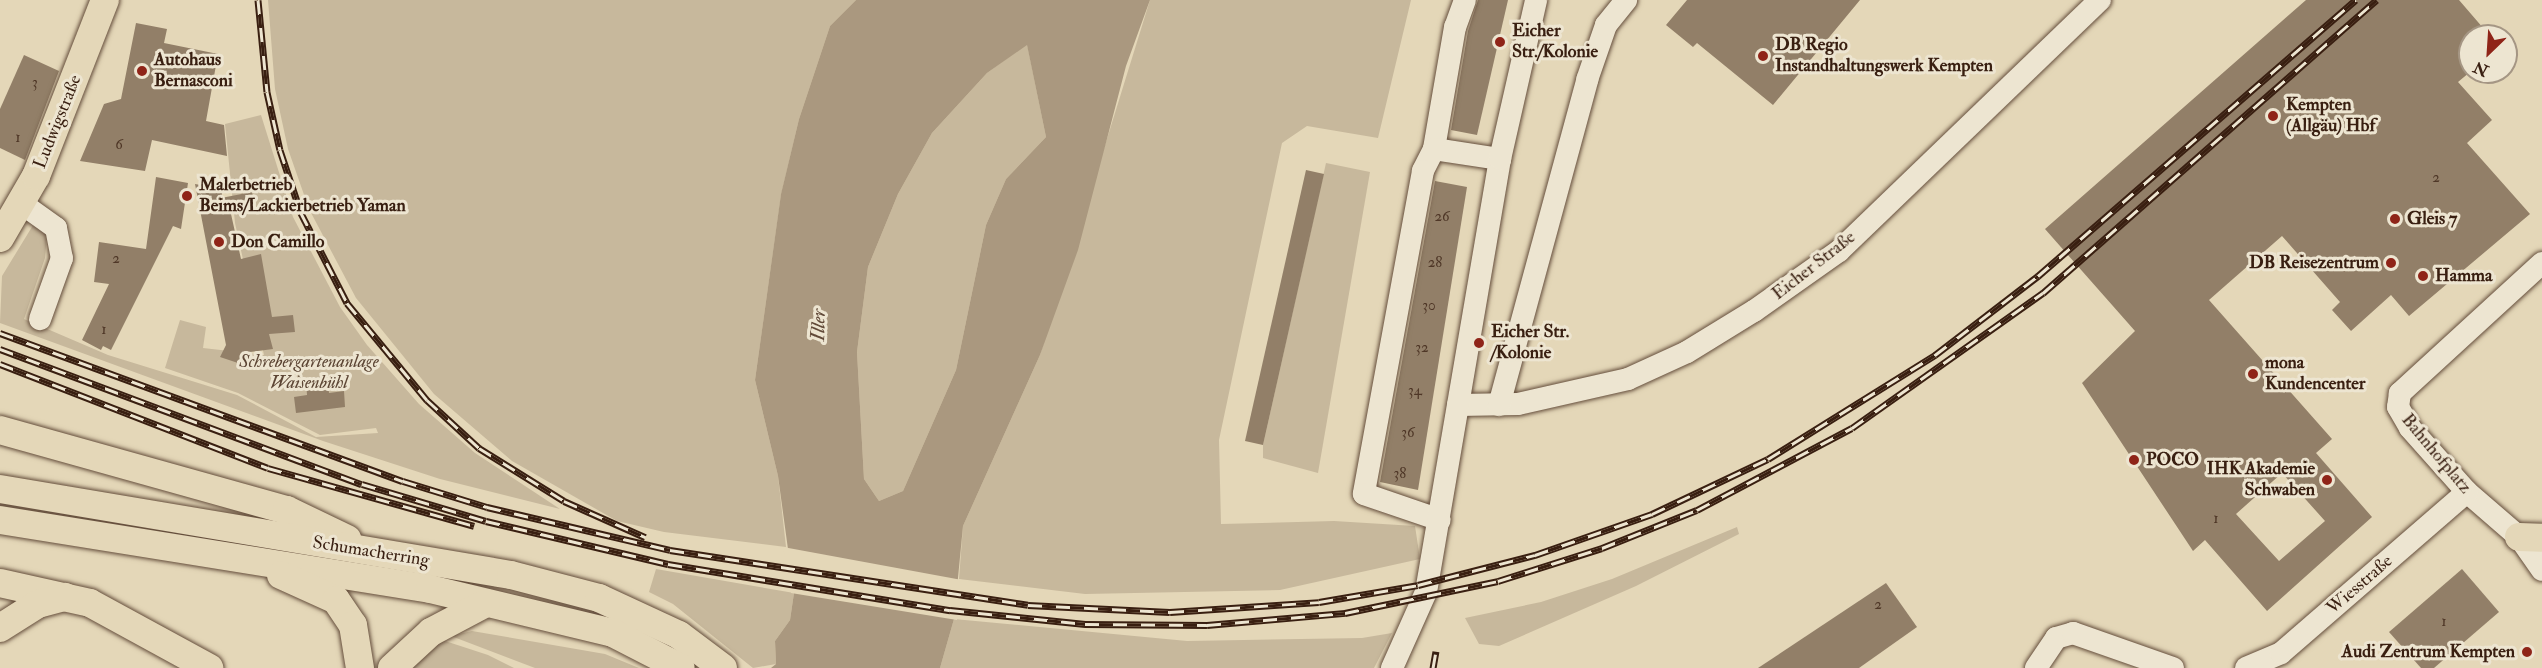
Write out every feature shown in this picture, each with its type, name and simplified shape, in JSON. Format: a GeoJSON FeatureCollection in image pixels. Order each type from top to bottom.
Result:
{"type":"FeatureCollection","features":[{"type":"Feature","properties":{"kind":"main road","name":"Ludwigstraße"},"geometry":{"type":"LineString","coordinates":[[0,238],[10,204],[51,140],[105,0]]}},
{"type":"Feature","properties":{"kind":"main road"},"geometry":{"type":"LineString","coordinates":[[0,430],[287,510],[372,553]]}},
{"type":"Feature","properties":{"kind":"main road","name":"Schumacherring"},"geometry":{"type":"LineString","coordinates":[[14,492],[511,575],[599,598],[679,635],[723,668]]}},
{"type":"Feature","properties":{"kind":"main road","name":"Schumacherring"},"geometry":{"type":"LineString","coordinates":[[12,522],[247,559],[496,605],[613,633],[681,668]]}},
{"type":"Feature","properties":{"kind":"main road"},"geometry":{"type":"LineString","coordinates":[[247,559],[336,600],[353,625],[360,668]]}},
{"type":"Feature","properties":{"kind":"main road"},"geometry":{"type":"LineString","coordinates":[[0,583],[66,597],[133,623],[209,668]]}},
{"type":"Feature","properties":{"kind":"main road"},"geometry":{"type":"LineString","coordinates":[[0,628],[38,604],[66,597]]}},
{"type":"Feature","properties":{"kind":"main road"},"geometry":{"type":"LineString","coordinates":[[392,668],[431,632],[496,605]]}},
{"type":"Feature","properties":{"kind":"street"},"geometry":{"type":"LineString","coordinates":[[1440,520],[1364,494],[1423,171],[1434,149],[1455,27],[1465,0]]}},
{"type":"Feature","properties":{"kind":"street"},"geometry":{"type":"LineString","coordinates":[[1392,668],[1426,592],[1500,159],[1536,0]]}},
{"type":"Feature","properties":{"kind":"street"},"geometry":{"type":"LineString","coordinates":[[1498,405],[1587,80],[1606,25],[1626,0]]}},
{"type":"Feature","properties":{"kind":"street","name":"Eicher Straße"},"geometry":{"type":"LineString","coordinates":[[1458,405],[1498,405],[1628,379],[1687,352],[1754,312],[1839,251],[2100,0]]}},
{"type":"Feature","properties":{"kind":"street"},"geometry":{"type":"LineString","coordinates":[[1434,149],[1500,159]]}},
{"type":"Feature","properties":{"kind":"street"},"geometry":{"type":"LineString","coordinates":[[10,204],[56,228],[62,258],[40,319]]}},
{"type":"Feature","properties":{"kind":"street","name":"Bahnhofplatz"},"geometry":{"type":"LineString","coordinates":[[2542,263],[2400,393],[2401,417],[2467,492],[2531,537],[2542,570]]}},
{"type":"Feature","properties":{"kind":"street","name":"Wiesstraße"},"geometry":{"type":"LineString","coordinates":[[2246,668],[2281,653],[2467,492]]}},
{"type":"Feature","properties":{"kind":"street"},"geometry":{"type":"LineString","coordinates":[[2036,668],[2056,638],[2073,633],[2173,668]]}},
{"type":"Feature","properties":{"kind":"green space"},"geometry":{"type":"Polygon","coordinates":[[[268,0],[856,0],[830,26],[799,119],[781,195],[755,380],[778,476],[786,547],[664,532],[617,521],[512,461],[434,394],[356,298],[309,209],[288,149],[275,89],[268,0]]]}},
{"type":"Feature","properties":{"kind":"green space"},"geometry":{"type":"Polygon","coordinates":[[[1150,0],[1411,0],[1378,138],[1307,126],[1282,143],[1219,440],[1221,524],[1334,521],[1415,526],[1420,559],[1280,590],[1085,594],[959,579],[963,526],[1040,355],[1150,0]]]}},
{"type":"Feature","properties":{"kind":"green space"},"geometry":{"type":"Polygon","coordinates":[[[1027,44],[1046,137],[1006,179],[986,225],[956,370],[903,491],[879,501],[864,479],[857,352],[868,267],[898,194],[932,133],[987,73],[1027,44]]]}},
{"type":"Feature","properties":{"kind":"green space","name":"Schrebergartenanlage Waisenbühl"},"geometry":{"type":"Polygon","coordinates":[[[261,115],[293,217],[340,307],[367,345],[419,404],[475,453],[560,509],[440,479],[323,441],[0,323],[2,276],[38,217],[48,224],[45,258],[24,319],[108,355],[237,395],[316,437],[378,433],[376,428],[320,435],[238,393],[165,368],[180,320],[206,327],[203,348],[264,355],[235,223],[225,124],[261,115]]]}},
{"type":"Feature","properties":{"kind":"green space"},"geometry":{"type":"Polygon","coordinates":[[[1326,163],[1370,172],[1318,473],[1263,458],[1263,445],[1326,163]]]}},
{"type":"Feature","properties":{"kind":"green space"},"geometry":{"type":"Polygon","coordinates":[[[1737,527],[1739,534],[1636,586],[1499,646],[1479,644],[1465,618],[1541,602],[1612,579],[1737,527]]]}},
{"type":"Feature","properties":{"kind":"green space"},"geometry":{"type":"Polygon","coordinates":[[[656,569],[794,593],[790,620],[775,641],[776,664],[753,668],[673,604],[649,592],[656,569]]]}},
{"type":"Feature","properties":{"kind":"green space"},"geometry":{"type":"Polygon","coordinates":[[[954,619],[1187,641],[1362,638],[1392,633],[1374,668],[940,668],[954,619]]]}},
{"type":"Feature","properties":{"kind":"green space"},"geometry":{"type":"Polygon","coordinates":[[[472,631],[605,654],[639,668],[535,668],[451,636],[472,631]]]}},
{"type":"Feature","properties":{"kind":"green space"},"geometry":{"type":"Polygon","coordinates":[[[439,639],[488,655],[514,668],[407,668],[439,639]]]}},
{"type":"Feature","properties":{"kind":"water","name":"Iller"},"geometry":{"type":"Polygon","coordinates":[[[856,0],[1150,0],[1126,66],[1078,250],[1040,355],[963,526],[954,619],[940,668],[771,668],[776,664],[775,641],[790,620],[794,593],[778,476],[755,380],[781,194],[799,119],[830,26],[856,0]],[[1027,45],[987,73],[932,133],[898,194],[868,267],[857,352],[864,479],[879,501],[903,491],[956,370],[986,225],[1006,179],[1046,137],[1027,45]]]}},
{"type":"Feature","properties":{"kind":"pier"},"geometry":{"type":"Polygon","coordinates":[[[783,547],[962,580],[957,620],[791,593],[783,547]]]}},
{"type":"Feature","properties":{"kind":"building"},"geometry":{"type":"Polygon","coordinates":[[[1478,0],[1508,0],[1477,135],[1451,130],[1468,31],[1478,0]]]}},
{"type":"Feature","properties":{"kind":"building","name":"DB Regio Instandhaltungswerk Kempten"},"geometry":{"type":"Polygon","coordinates":[[[1687,0],[1860,0],[1773,105],[1697,43],[1693,47],[1666,25],[1687,0]]]}},
{"type":"Feature","properties":{"kind":"building"},"geometry":{"type":"Polygon","coordinates":[[[2306,0],[2459,0],[2480,24],[2458,24],[2458,84],[2492,120],[2467,143],[2530,214],[2409,316],[2391,295],[2351,331],[2332,310],[2340,302],[2282,236],[2209,300],[2332,439],[2316,453],[2372,517],[2267,611],[2205,540],[2193,551],[2082,383],[2135,331],[2045,229],[2306,0]],[[2282,473],[2236,514],[2279,561],[2325,521],[2282,473]]]}},
{"type":"Feature","properties":{"kind":"building"},"geometry":{"type":"Polygon","coordinates":[[[136,23],[167,29],[164,43],[218,54],[206,121],[224,125],[227,156],[152,140],[145,171],[80,161],[104,104],[121,99],[136,23]]]}},
{"type":"Feature","properties":{"kind":"building"},"geometry":{"type":"Polygon","coordinates":[[[24,55],[59,71],[25,160],[0,148],[0,109],[24,55]]]}},
{"type":"Feature","properties":{"kind":"building"},"geometry":{"type":"Polygon","coordinates":[[[1306,170],[1324,174],[1263,445],[1245,441],[1306,170]]]}},
{"type":"Feature","properties":{"kind":"building"},"geometry":{"type":"Polygon","coordinates":[[[156,177],[188,183],[181,229],[173,226],[111,350],[103,346],[101,350],[82,340],[109,284],[94,282],[99,242],[146,249],[156,177]]]}},
{"type":"Feature","properties":{"kind":"building"},"geometry":{"type":"Polygon","coordinates":[[[1435,181],[1467,187],[1418,490],[1380,482],[1435,181]]]}},
{"type":"Feature","properties":{"kind":"building"},"geometry":{"type":"Polygon","coordinates":[[[195,184],[223,189],[221,198],[252,192],[255,211],[231,214],[241,259],[261,254],[272,317],[293,315],[295,332],[269,334],[273,349],[250,352],[244,365],[220,357],[226,345],[195,184]]]}},
{"type":"Feature","properties":{"kind":"building"},"geometry":{"type":"Polygon","coordinates":[[[327,375],[329,393],[344,391],[345,407],[296,413],[294,397],[307,395],[306,380],[327,375]]]}},
{"type":"Feature","properties":{"kind":"building"},"geometry":{"type":"Polygon","coordinates":[[[2462,569],[2499,612],[2434,668],[2421,668],[2389,632],[2462,569]]]}},
{"type":"Feature","properties":{"kind":"building"},"geometry":{"type":"Polygon","coordinates":[[[1886,583],[1917,627],[1859,668],[1758,668],[1886,583]]]}},
{"type":"Feature","properties":{"kind":"railway"},"geometry":{"type":"LineString","coordinates":[[258,0],[267,92],[280,150],[301,213],[347,303],[427,400],[479,448],[564,501],[645,537]]}},
{"type":"Feature","properties":{"kind":"railway"},"geometry":{"type":"LineString","coordinates":[[0,333],[403,481],[487,507],[670,550],[1028,605],[1170,612],[1319,602],[1418,585],[1535,555],[1652,514],[1768,459],[1935,355],[2038,276],[2356,0]]}},
{"type":"Feature","properties":{"kind":"railway"},"geometry":{"type":"LineString","coordinates":[[0,349],[362,484],[486,521],[668,564],[950,610],[1085,624],[1207,625],[1345,613],[1498,581],[1602,548],[1697,510],[1852,428],[2043,293],[2377,0]]}},
{"type":"Feature","properties":{"kind":"railway"},"geometry":{"type":"LineString","coordinates":[[0,364],[268,468],[474,526]]}},
{"type":"Feature","properties":{"kind":"railway"},"geometry":{"type":"LineString","coordinates":[[1433,668],[1436,651]]}},
{"type":"Feature","properties":{"kind":"place","name":"Eicher Str./Kolonie"},"geometry":{"type":"Point","coordinates":[1500,42]}},
{"type":"Feature","properties":{"kind":"place","name":"DB Regio Instandhaltungswerk Kempten"},"geometry":{"type":"Point","coordinates":[1763,56]}},
{"type":"Feature","properties":{"kind":"place","name":"Autohaus Bernasconi"},"geometry":{"type":"Point","coordinates":[142,71]}},
{"type":"Feature","properties":{"kind":"place","name":"Kempten (Allgäu) Hbf"},"geometry":{"type":"Point","coordinates":[2273,116]}},
{"type":"Feature","properties":{"kind":"place","name":"Malerbetrieb Beims/Lackierbetrieb Yaman"},"geometry":{"type":"Point","coordinates":[187,196]}},
{"type":"Feature","properties":{"kind":"place","name":"Gleis 7"},"geometry":{"type":"Point","coordinates":[2395,219]}},
{"type":"Feature","properties":{"kind":"place","name":"Don Camillo"},"geometry":{"type":"Point","coordinates":[219,242]}},
{"type":"Feature","properties":{"kind":"place","name":"DB Reisezentrum"},"geometry":{"type":"Point","coordinates":[2391,263]}},
{"type":"Feature","properties":{"kind":"place","name":"Hamma"},"geometry":{"type":"Point","coordinates":[2423,276]}},
{"type":"Feature","properties":{"kind":"place","name":"Eicher Str. /Kolonie"},"geometry":{"type":"Point","coordinates":[1479,343]}},
{"type":"Feature","properties":{"kind":"place","name":"mona Kundencenter"},"geometry":{"type":"Point","coordinates":[2253,374]}},
{"type":"Feature","properties":{"kind":"place","name":"POCO"},"geometry":{"type":"Point","coordinates":[2134,460]}},
{"type":"Feature","properties":{"kind":"place","name":"IHK Akademie Schwaben"},"geometry":{"type":"Point","coordinates":[2327,480]}},
{"type":"Feature","properties":{"kind":"place","name":"Audi Zentrum Kempten"},"geometry":{"type":"Point","coordinates":[2527,652]}}]}
